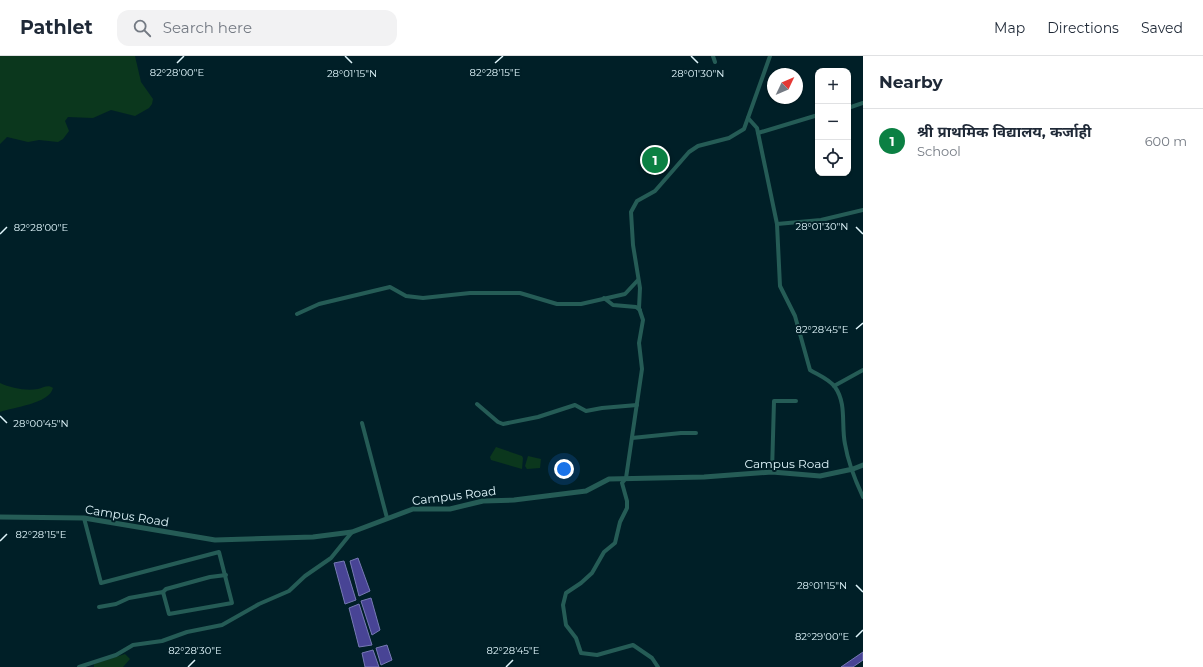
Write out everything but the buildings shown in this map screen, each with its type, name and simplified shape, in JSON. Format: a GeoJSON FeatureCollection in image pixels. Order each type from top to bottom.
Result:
{"type":"FeatureCollection","features":[{"type":"Feature","properties":{"kind":"street"},"geometry":{"type":"LineString","coordinates":[[713,56],[715,62]]}},
{"type":"Feature","properties":{"kind":"street"},"geometry":{"type":"LineString","coordinates":[[658,667],[652,658],[633,645],[597,655],[581,653],[575,636],[566,625],[563,605],[565,594],[592,573],[604,552],[615,543],[620,522],[627,508],[627,501],[622,483],[626,478],[642,369],[639,343],[643,320],[640,310],[631,212],[637,201],[655,191],[689,152],[698,146],[729,138],[744,130],[770,56]]}},
{"type":"Feature","properties":{"kind":"street"},"geometry":{"type":"LineString","coordinates":[[851,107],[863,104]]}},
{"type":"Feature","properties":{"kind":"street"},"geometry":{"type":"LineString","coordinates":[[758,133],[815,116]]}},
{"type":"Feature","properties":{"kind":"street"},"geometry":{"type":"LineString","coordinates":[[748,118],[757,128],[777,224],[780,286],[795,316],[810,370],[834,386],[841,401],[844,414],[843,427],[845,443],[863,496]]}},
{"type":"Feature","properties":{"kind":"street"},"geometry":{"type":"LineString","coordinates":[[777,224],[821,220],[863,210]]}},
{"type":"Feature","properties":{"kind":"street"},"geometry":{"type":"LineString","coordinates":[[297,314],[319,304],[390,287],[406,296],[423,298],[470,293],[520,293],[557,304],[581,304],[625,294],[638,280]]}},
{"type":"Feature","properties":{"kind":"street"},"geometry":{"type":"LineString","coordinates":[[604,298],[613,305],[636,307],[640,310]]}},
{"type":"Feature","properties":{"kind":"street"},"geometry":{"type":"LineString","coordinates":[[834,386],[863,370]]}},
{"type":"Feature","properties":{"kind":"street"},"geometry":{"type":"LineString","coordinates":[[772,472],[773,425],[775,420],[774,401],[796,401]]}},
{"type":"Feature","properties":{"kind":"street"},"geometry":{"type":"LineString","coordinates":[[477,404],[498,422],[503,424],[532,418],[575,405],[586,411],[595,408],[637,405]]}},
{"type":"Feature","properties":{"kind":"street"},"geometry":{"type":"LineString","coordinates":[[362,423],[387,518]]}},
{"type":"Feature","properties":{"kind":"street"},"geometry":{"type":"LineString","coordinates":[[632,438],[696,433]]}},
{"type":"Feature","properties":{"kind":"street","name":"Campus Road"},"geometry":{"type":"LineString","coordinates":[[0,517],[84,518],[215,540],[313,537],[352,532],[413,509],[450,509],[483,501],[514,500],[586,491],[609,479],[704,477],[772,472],[804,473],[820,476],[853,470],[863,465]]}},
{"type":"Feature","properties":{"kind":"street"},"geometry":{"type":"LineString","coordinates":[[84,518],[101,583],[219,552],[232,603],[169,614],[163,592]]}},
{"type":"Feature","properties":{"kind":"street"},"geometry":{"type":"LineString","coordinates":[[79,667],[116,655],[133,644],[162,641],[187,632],[222,625],[259,604],[289,591],[305,576],[331,558],[352,532]]}},
{"type":"Feature","properties":{"kind":"street"},"geometry":{"type":"LineString","coordinates":[[99,607],[116,604],[129,598],[163,592],[170,588],[226,575]]}},
{"type":"Feature","properties":{"kind":"green space"},"geometry":{"type":"Polygon","coordinates":[[[0,56],[135,56],[141,82],[153,99],[152,104],[149,108],[135,116],[111,110],[93,118],[68,117],[65,121],[69,131],[63,139],[58,142],[39,140],[28,142],[7,137],[0,144],[0,56]]]}},
{"type":"Feature","properties":{"kind":"green space"},"geometry":{"type":"Polygon","coordinates":[[[0,383],[13,388],[33,390],[47,386],[53,388],[45,398],[30,404],[0,412],[0,383]]]}},
{"type":"Feature","properties":{"kind":"green space"},"geometry":{"type":"Polygon","coordinates":[[[496,447],[522,456],[522,469],[491,460],[490,457],[496,447]]]}},
{"type":"Feature","properties":{"kind":"green space"},"geometry":{"type":"Polygon","coordinates":[[[528,456],[541,459],[540,468],[527,469],[525,466],[528,456]]]}},
{"type":"Feature","properties":{"kind":"green space"},"geometry":{"type":"Polygon","coordinates":[[[125,654],[130,659],[123,667],[94,667],[94,664],[125,654]]]}},
{"type":"Feature","properties":{"kind":"shaded area"},"geometry":{"type":"Polygon","coordinates":[[[358,558],[370,591],[359,596],[350,561],[358,558]]]}},
{"type":"Feature","properties":{"kind":"shaded area"},"geometry":{"type":"Polygon","coordinates":[[[344,561],[356,600],[345,604],[334,563],[344,561]]]}},
{"type":"Feature","properties":{"kind":"shaded area"},"geometry":{"type":"Polygon","coordinates":[[[371,598],[380,630],[372,635],[361,601],[371,598]]]}},
{"type":"Feature","properties":{"kind":"shaded area"},"geometry":{"type":"Polygon","coordinates":[[[359,604],[372,645],[359,647],[349,608],[359,604]]]}},
{"type":"Feature","properties":{"kind":"shaded area"},"geometry":{"type":"Polygon","coordinates":[[[387,645],[392,660],[381,665],[376,648],[387,645]]]}},
{"type":"Feature","properties":{"kind":"shaded area"},"geometry":{"type":"Polygon","coordinates":[[[373,650],[379,667],[365,667],[362,653],[373,650]]]}},
{"type":"Feature","properties":{"kind":"shaded area"},"geometry":{"type":"Polygon","coordinates":[[[863,652],[863,660],[853,667],[841,667],[863,652]]]}},
{"type":"Feature","properties":{"kind":"place","name":"श्री प्राथमिक विद्यालय, कर्जाही"},"geometry":{"type":"Point","coordinates":[655,160]}}]}
